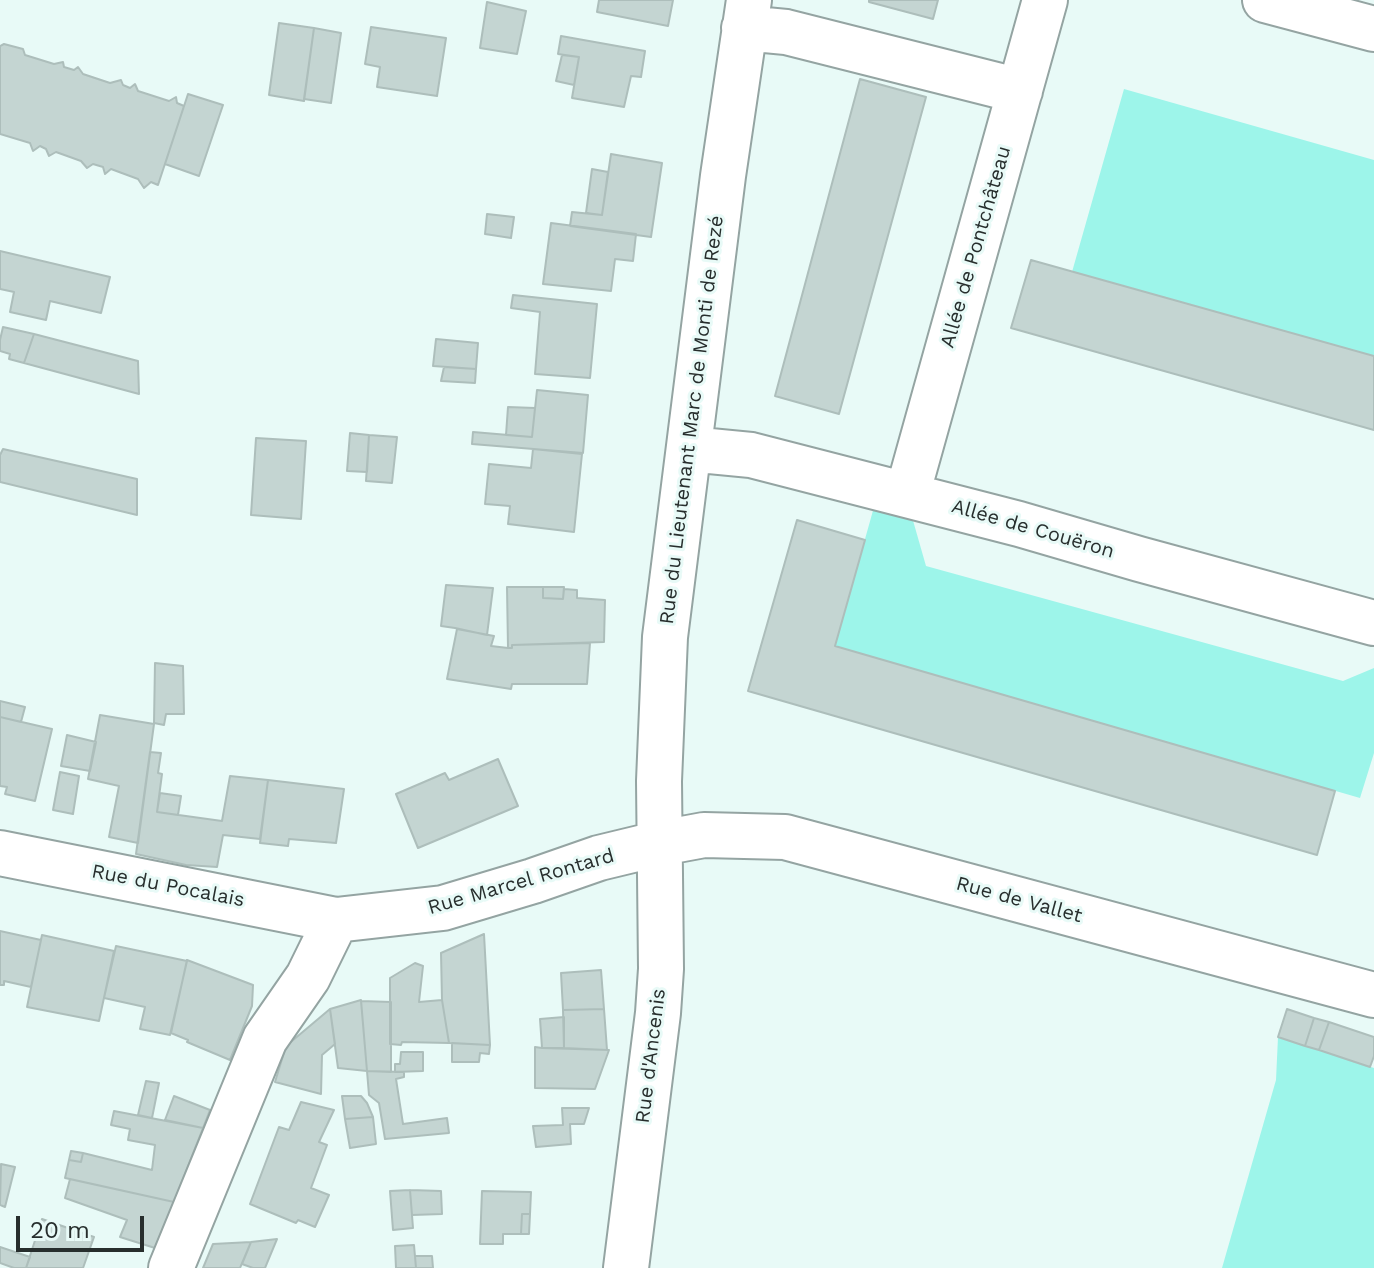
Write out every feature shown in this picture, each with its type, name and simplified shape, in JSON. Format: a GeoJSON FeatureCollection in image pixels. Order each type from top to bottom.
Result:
{"type":"FeatureCollection","features":[{"type":"Feature","properties":{"kind":"street","name":"Allée de Pontchâteau"},"geometry":{"type":"LineString","coordinates":[[907,495],[1045,0]]}},
{"type":"Feature","properties":{"kind":"street"},"geometry":{"type":"LineString","coordinates":[[1265,0],[1374,29]]}},
{"type":"Feature","properties":{"kind":"street"},"geometry":{"type":"LineString","coordinates":[[746,14],[786,32],[1020,91]]}},
{"type":"Feature","properties":{"kind":"street","name":"Rue du Lieutenant Marc de Monti de Rezé"},"geometry":{"type":"LineString","coordinates":[[661,843],[659,781],[665,637],[746,14]]}},
{"type":"Feature","properties":{"kind":"street","name":"Allée de Couëron"},"geometry":{"type":"LineString","coordinates":[[689,449],[751,455],[1019,524],[1374,623]]}},
{"type":"Feature","properties":{"kind":"street","name":"Rue de Vallet"},"geometry":{"type":"LineString","coordinates":[[661,843],[704,835],[785,837],[1371,984]]}},
{"type":"Feature","properties":{"kind":"street","name":"Rue Marcel Rontard"},"geometry":{"type":"LineString","coordinates":[[336,920],[443,908],[599,858],[661,843]]}},
{"type":"Feature","properties":{"kind":"street","name":"Rue d'Ancenis"},"geometry":{"type":"LineString","coordinates":[[626,1268],[658,1013],[661,843]]}},
{"type":"Feature","properties":{"kind":"street","name":"Rue du Pocalais"},"geometry":{"type":"LineString","coordinates":[[0,853],[336,920]]}},
{"type":"Feature","properties":{"kind":"street"},"geometry":{"type":"LineString","coordinates":[[171,1268],[265,1039],[308,977],[336,920]]}},
{"type":"Feature","properties":{"kind":"shaded area"},"geometry":{"type":"Polygon","coordinates":[[[1124,89],[1374,160],[1374,356],[1072,272],[1124,89]]]}},
{"type":"Feature","properties":{"kind":"shaded area"},"geometry":{"type":"Polygon","coordinates":[[[874,507],[912,517],[926,566],[1343,681],[1374,668],[1374,753],[1360,798],[835,646],[874,507]]]}},
{"type":"Feature","properties":{"kind":"shaded area"},"geometry":{"type":"Polygon","coordinates":[[[1278,1037],[1374,1068],[1374,1268],[1222,1268],[1276,1080],[1278,1037]]]}},
{"type":"Feature","properties":{"kind":"building"},"geometry":{"type":"Polygon","coordinates":[[[599,0],[673,0],[668,26],[597,12],[599,0]]]}},
{"type":"Feature","properties":{"kind":"building"},"geometry":{"type":"Polygon","coordinates":[[[869,0],[938,0],[933,19],[869,0]]]}},
{"type":"Feature","properties":{"kind":"building"},"geometry":{"type":"Polygon","coordinates":[[[487,2],[526,11],[517,54],[480,48],[487,2]]]}},
{"type":"Feature","properties":{"kind":"building"},"geometry":{"type":"Polygon","coordinates":[[[279,23],[314,28],[304,101],[269,95],[279,23]]]}},
{"type":"Feature","properties":{"kind":"building"},"geometry":{"type":"Polygon","coordinates":[[[371,27],[446,38],[437,96],[377,87],[380,67],[365,64],[371,27]]]}},
{"type":"Feature","properties":{"kind":"building"},"geometry":{"type":"Polygon","coordinates":[[[314,28],[341,33],[331,103],[304,99],[314,28]]]}},
{"type":"Feature","properties":{"kind":"building"},"geometry":{"type":"Polygon","coordinates":[[[561,36],[645,51],[641,77],[631,76],[624,107],[572,98],[579,57],[558,54],[561,36]]]}},
{"type":"Feature","properties":{"kind":"building"},"geometry":{"type":"Polygon","coordinates":[[[4,44],[23,49],[25,55],[54,64],[63,62],[64,67],[74,70],[78,67],[83,74],[110,83],[121,80],[123,85],[130,88],[135,84],[138,91],[169,101],[176,97],[177,103],[184,106],[158,185],[151,182],[144,188],[138,179],[111,169],[105,174],[103,167],[93,164],[87,168],[81,161],[56,152],[49,156],[46,149],[40,146],[33,151],[30,143],[0,134],[0,46],[4,44]]]}},
{"type":"Feature","properties":{"kind":"building"},"geometry":{"type":"Polygon","coordinates":[[[562,55],[579,57],[574,85],[556,81],[562,55]]]}},
{"type":"Feature","properties":{"kind":"building"},"geometry":{"type":"Polygon","coordinates":[[[860,79],[926,97],[839,414],[775,396],[860,79]]]}},
{"type":"Feature","properties":{"kind":"building"},"geometry":{"type":"Polygon","coordinates":[[[188,94],[223,105],[199,176],[165,164],[188,94]]]}},
{"type":"Feature","properties":{"kind":"building"},"geometry":{"type":"Polygon","coordinates":[[[611,154],[662,163],[651,237],[570,226],[572,212],[602,215],[611,154]]]}},
{"type":"Feature","properties":{"kind":"building"},"geometry":{"type":"Polygon","coordinates":[[[592,169],[608,172],[602,215],[586,213],[592,169]]]}},
{"type":"Feature","properties":{"kind":"building"},"geometry":{"type":"Polygon","coordinates":[[[487,214],[514,217],[511,238],[485,234],[487,214]]]}},
{"type":"Feature","properties":{"kind":"building"},"geometry":{"type":"Polygon","coordinates":[[[551,223],[636,234],[633,261],[615,259],[611,291],[543,284],[551,223]]]}},
{"type":"Feature","properties":{"kind":"building"},"geometry":{"type":"Polygon","coordinates":[[[0,251],[110,277],[101,313],[50,301],[46,320],[10,312],[14,292],[0,289],[0,251]]]}},
{"type":"Feature","properties":{"kind":"building"},"geometry":{"type":"Polygon","coordinates":[[[1031,260],[1374,356],[1374,430],[1011,328],[1031,260]]]}},
{"type":"Feature","properties":{"kind":"building"},"geometry":{"type":"Polygon","coordinates":[[[513,295],[597,304],[590,378],[535,374],[540,312],[511,308],[513,295]]]}},
{"type":"Feature","properties":{"kind":"building"},"geometry":{"type":"Polygon","coordinates":[[[3,327],[34,334],[24,363],[9,359],[10,354],[0,351],[3,327]]]}},
{"type":"Feature","properties":{"kind":"building"},"geometry":{"type":"Polygon","coordinates":[[[34,334],[138,361],[139,394],[24,363],[34,334]]]}},
{"type":"Feature","properties":{"kind":"building"},"geometry":{"type":"Polygon","coordinates":[[[436,339],[478,343],[476,369],[433,366],[436,339]]]}},
{"type":"Feature","properties":{"kind":"building"},"geometry":{"type":"Polygon","coordinates":[[[444,367],[476,369],[475,383],[441,381],[444,367]]]}},
{"type":"Feature","properties":{"kind":"building"},"geometry":{"type":"Polygon","coordinates":[[[537,390],[588,395],[583,453],[472,444],[473,432],[532,437],[537,390]]]}},
{"type":"Feature","properties":{"kind":"building"},"geometry":{"type":"Polygon","coordinates":[[[508,407],[535,408],[532,437],[506,435],[508,407]]]}},
{"type":"Feature","properties":{"kind":"building"},"geometry":{"type":"Polygon","coordinates":[[[350,433],[369,435],[367,472],[347,471],[350,433]]]}},
{"type":"Feature","properties":{"kind":"building"},"geometry":{"type":"Polygon","coordinates":[[[369,435],[397,437],[392,483],[366,481],[369,435]]]}},
{"type":"Feature","properties":{"kind":"building"},"geometry":{"type":"Polygon","coordinates":[[[256,438],[306,441],[301,519],[251,515],[256,438]]]}},
{"type":"Feature","properties":{"kind":"building"},"geometry":{"type":"Polygon","coordinates":[[[3,449],[137,479],[137,515],[0,482],[0,455],[3,449]]]}},
{"type":"Feature","properties":{"kind":"building"},"geometry":{"type":"Polygon","coordinates":[[[533,449],[582,454],[574,532],[508,524],[510,506],[485,504],[489,464],[531,468],[533,449]]]}},
{"type":"Feature","properties":{"kind":"building"},"geometry":{"type":"Polygon","coordinates":[[[797,520],[865,540],[835,646],[1335,791],[1317,855],[748,691],[797,520]]]}},
{"type":"Feature","properties":{"kind":"building"},"geometry":{"type":"Polygon","coordinates":[[[446,585],[493,588],[487,635],[441,626],[446,585]]]}},
{"type":"Feature","properties":{"kind":"building"},"geometry":{"type":"Polygon","coordinates":[[[507,587],[543,587],[543,598],[563,599],[564,589],[577,590],[577,598],[605,600],[604,642],[512,645],[508,648],[507,587]]]}},
{"type":"Feature","properties":{"kind":"building"},"geometry":{"type":"Polygon","coordinates":[[[543,587],[564,587],[563,599],[543,598],[543,587]]]}},
{"type":"Feature","properties":{"kind":"building"},"geometry":{"type":"Polygon","coordinates":[[[457,629],[494,636],[491,646],[508,648],[512,645],[590,643],[587,684],[512,684],[511,689],[447,679],[457,629]]]}},
{"type":"Feature","properties":{"kind":"building"},"geometry":{"type":"Polygon","coordinates":[[[155,663],[183,666],[184,714],[166,714],[164,725],[154,723],[155,663]]]}},
{"type":"Feature","properties":{"kind":"building"},"geometry":{"type":"Polygon","coordinates":[[[0,701],[25,707],[21,722],[0,717],[0,701]]]}},
{"type":"Feature","properties":{"kind":"building"},"geometry":{"type":"Polygon","coordinates":[[[100,715],[154,724],[138,843],[109,837],[119,786],[88,779],[100,715]]]}},
{"type":"Feature","properties":{"kind":"building"},"geometry":{"type":"Polygon","coordinates":[[[0,717],[52,729],[35,801],[5,794],[7,787],[0,786],[0,717]]]}},
{"type":"Feature","properties":{"kind":"building"},"geometry":{"type":"Polygon","coordinates":[[[67,735],[96,742],[90,771],[61,766],[67,735]]]}},
{"type":"Feature","properties":{"kind":"building"},"geometry":{"type":"Polygon","coordinates":[[[150,752],[161,753],[158,773],[162,774],[157,812],[222,821],[230,776],[268,780],[260,839],[223,835],[217,867],[186,865],[136,854],[150,752]]]}},
{"type":"Feature","properties":{"kind":"building"},"geometry":{"type":"Polygon","coordinates":[[[498,759],[518,806],[418,848],[396,794],[445,773],[449,780],[498,759]]]}},
{"type":"Feature","properties":{"kind":"building"},"geometry":{"type":"Polygon","coordinates":[[[60,772],[79,776],[73,814],[53,810],[60,772]]]}},
{"type":"Feature","properties":{"kind":"building"},"geometry":{"type":"Polygon","coordinates":[[[268,780],[344,789],[336,843],[289,839],[288,846],[260,843],[268,780]]]}},
{"type":"Feature","properties":{"kind":"building"},"geometry":{"type":"Polygon","coordinates":[[[160,793],[181,796],[178,815],[157,812],[160,793]]]}},
{"type":"Feature","properties":{"kind":"building"},"geometry":{"type":"Polygon","coordinates":[[[0,931],[41,940],[31,987],[4,981],[4,985],[0,985],[0,931]]]}},
{"type":"Feature","properties":{"kind":"building"},"geometry":{"type":"Polygon","coordinates":[[[484,934],[490,1045],[449,1043],[442,1000],[441,953],[484,934]]]}},
{"type":"Feature","properties":{"kind":"building"},"geometry":{"type":"Polygon","coordinates":[[[42,935],[114,951],[99,1021],[27,1007],[42,935]]]}},
{"type":"Feature","properties":{"kind":"building"},"geometry":{"type":"Polygon","coordinates":[[[116,946],[187,961],[170,1035],[140,1029],[145,1007],[104,998],[116,946]]]}},
{"type":"Feature","properties":{"kind":"building"},"geometry":{"type":"Polygon","coordinates":[[[187,960],[253,985],[252,1006],[230,1060],[171,1033],[187,960]]]}},
{"type":"Feature","properties":{"kind":"building"},"geometry":{"type":"Polygon","coordinates":[[[415,963],[423,966],[419,1002],[442,1000],[449,1043],[390,1044],[390,978],[415,963]]]}},
{"type":"Feature","properties":{"kind":"building"},"geometry":{"type":"Polygon","coordinates":[[[601,970],[604,1009],[563,1010],[561,973],[601,970]]]}},
{"type":"Feature","properties":{"kind":"building"},"geometry":{"type":"Polygon","coordinates":[[[361,1000],[367,1071],[338,1068],[330,1009],[361,1000]]]}},
{"type":"Feature","properties":{"kind":"building"},"geometry":{"type":"Polygon","coordinates":[[[361,1001],[391,1002],[391,1072],[367,1071],[361,1001]]]}},
{"type":"Feature","properties":{"kind":"building"},"geometry":{"type":"Polygon","coordinates":[[[330,1009],[335,1044],[322,1055],[321,1094],[275,1082],[286,1046],[330,1009]]]}},
{"type":"Feature","properties":{"kind":"building"},"geometry":{"type":"Polygon","coordinates":[[[604,1009],[607,1050],[564,1048],[563,1010],[604,1009]]]}},
{"type":"Feature","properties":{"kind":"building"},"geometry":{"type":"Polygon","coordinates":[[[1287,1009],[1314,1018],[1305,1046],[1278,1037],[1287,1009]]]}},
{"type":"Feature","properties":{"kind":"building"},"geometry":{"type":"Polygon","coordinates":[[[564,1017],[564,1048],[542,1048],[540,1019],[564,1017]]]}},
{"type":"Feature","properties":{"kind":"building"},"geometry":{"type":"Polygon","coordinates":[[[1314,1018],[1329,1022],[1319,1050],[1305,1046],[1314,1018]]]}},
{"type":"Feature","properties":{"kind":"building"},"geometry":{"type":"Polygon","coordinates":[[[1329,1022],[1374,1037],[1374,1056],[1370,1067],[1319,1050],[1329,1022]]]}},
{"type":"Feature","properties":{"kind":"building"},"geometry":{"type":"Polygon","coordinates":[[[452,1043],[490,1045],[489,1054],[480,1053],[479,1062],[452,1062],[452,1043]]]}},
{"type":"Feature","properties":{"kind":"building"},"geometry":{"type":"Polygon","coordinates":[[[535,1047],[609,1050],[595,1089],[535,1088],[535,1047]]]}},
{"type":"Feature","properties":{"kind":"building"},"geometry":{"type":"Polygon","coordinates":[[[401,1052],[423,1052],[423,1071],[395,1072],[395,1064],[400,1064],[401,1052]]]}},
{"type":"Feature","properties":{"kind":"building"},"geometry":{"type":"Polygon","coordinates":[[[367,1071],[404,1072],[404,1077],[396,1079],[403,1124],[447,1118],[449,1133],[385,1139],[379,1103],[369,1095],[367,1071]]]}},
{"type":"Feature","properties":{"kind":"building"},"geometry":{"type":"Polygon","coordinates":[[[146,1081],[159,1083],[152,1118],[138,1115],[146,1081]]]}},
{"type":"Feature","properties":{"kind":"building"},"geometry":{"type":"Polygon","coordinates":[[[174,1096],[210,1110],[203,1128],[165,1120],[174,1096]]]}},
{"type":"Feature","properties":{"kind":"building"},"geometry":{"type":"Polygon","coordinates":[[[342,1096],[361,1096],[373,1117],[345,1119],[342,1096]]]}},
{"type":"Feature","properties":{"kind":"building"},"geometry":{"type":"Polygon","coordinates":[[[301,1102],[334,1110],[319,1142],[327,1145],[311,1188],[329,1195],[315,1227],[298,1220],[296,1223],[250,1204],[279,1127],[289,1130],[301,1102]]]}},
{"type":"Feature","properties":{"kind":"building"},"geometry":{"type":"Polygon","coordinates":[[[562,1108],[589,1108],[584,1124],[570,1124],[571,1144],[536,1147],[533,1126],[563,1125],[562,1108]]]}},
{"type":"Feature","properties":{"kind":"building"},"geometry":{"type":"Polygon","coordinates":[[[114,1111],[203,1128],[174,1202],[65,1178],[69,1160],[81,1162],[83,1153],[152,1170],[155,1145],[128,1140],[130,1129],[111,1125],[114,1111]]]}},
{"type":"Feature","properties":{"kind":"building"},"geometry":{"type":"Polygon","coordinates":[[[373,1117],[376,1144],[350,1148],[345,1119],[373,1117]]]}},
{"type":"Feature","properties":{"kind":"building"},"geometry":{"type":"Polygon","coordinates":[[[71,1151],[83,1153],[81,1162],[69,1160],[71,1151]]]}},
{"type":"Feature","properties":{"kind":"building"},"geometry":{"type":"Polygon","coordinates":[[[1,1164],[15,1167],[5,1207],[0,1205],[1,1164]]]}},
{"type":"Feature","properties":{"kind":"building"},"geometry":{"type":"Polygon","coordinates":[[[70,1179],[174,1202],[155,1248],[120,1237],[127,1220],[65,1198],[70,1179]]]}},
{"type":"Feature","properties":{"kind":"building"},"geometry":{"type":"Polygon","coordinates":[[[410,1190],[441,1191],[442,1214],[412,1215],[410,1190]]]}},
{"type":"Feature","properties":{"kind":"building"},"geometry":{"type":"Polygon","coordinates":[[[410,1190],[413,1228],[393,1230],[390,1191],[410,1190]]]}},
{"type":"Feature","properties":{"kind":"building"},"geometry":{"type":"Polygon","coordinates":[[[482,1191],[531,1192],[530,1214],[522,1214],[521,1234],[503,1234],[503,1244],[480,1244],[482,1191]]]}},
{"type":"Feature","properties":{"kind":"building"},"geometry":{"type":"Polygon","coordinates":[[[522,1214],[530,1214],[529,1234],[521,1234],[522,1214]]]}},
{"type":"Feature","properties":{"kind":"building"},"geometry":{"type":"Polygon","coordinates":[[[42,1219],[94,1237],[83,1268],[26,1268],[42,1219]]]}},
{"type":"Feature","properties":{"kind":"building"},"geometry":{"type":"Polygon","coordinates":[[[277,1239],[265,1268],[242,1264],[251,1242],[277,1239]]]}},
{"type":"Feature","properties":{"kind":"building"},"geometry":{"type":"Polygon","coordinates":[[[251,1242],[240,1268],[203,1268],[213,1244],[251,1242]]]}},
{"type":"Feature","properties":{"kind":"building"},"geometry":{"type":"Polygon","coordinates":[[[414,1245],[416,1268],[396,1268],[395,1246],[414,1245]]]}},
{"type":"Feature","properties":{"kind":"building"},"geometry":{"type":"Polygon","coordinates":[[[0,1247],[30,1257],[26,1268],[0,1263],[0,1247]]]}},
{"type":"Feature","properties":{"kind":"building"},"geometry":{"type":"Polygon","coordinates":[[[415,1256],[432,1256],[433,1268],[416,1268],[415,1256]]]}}]}
